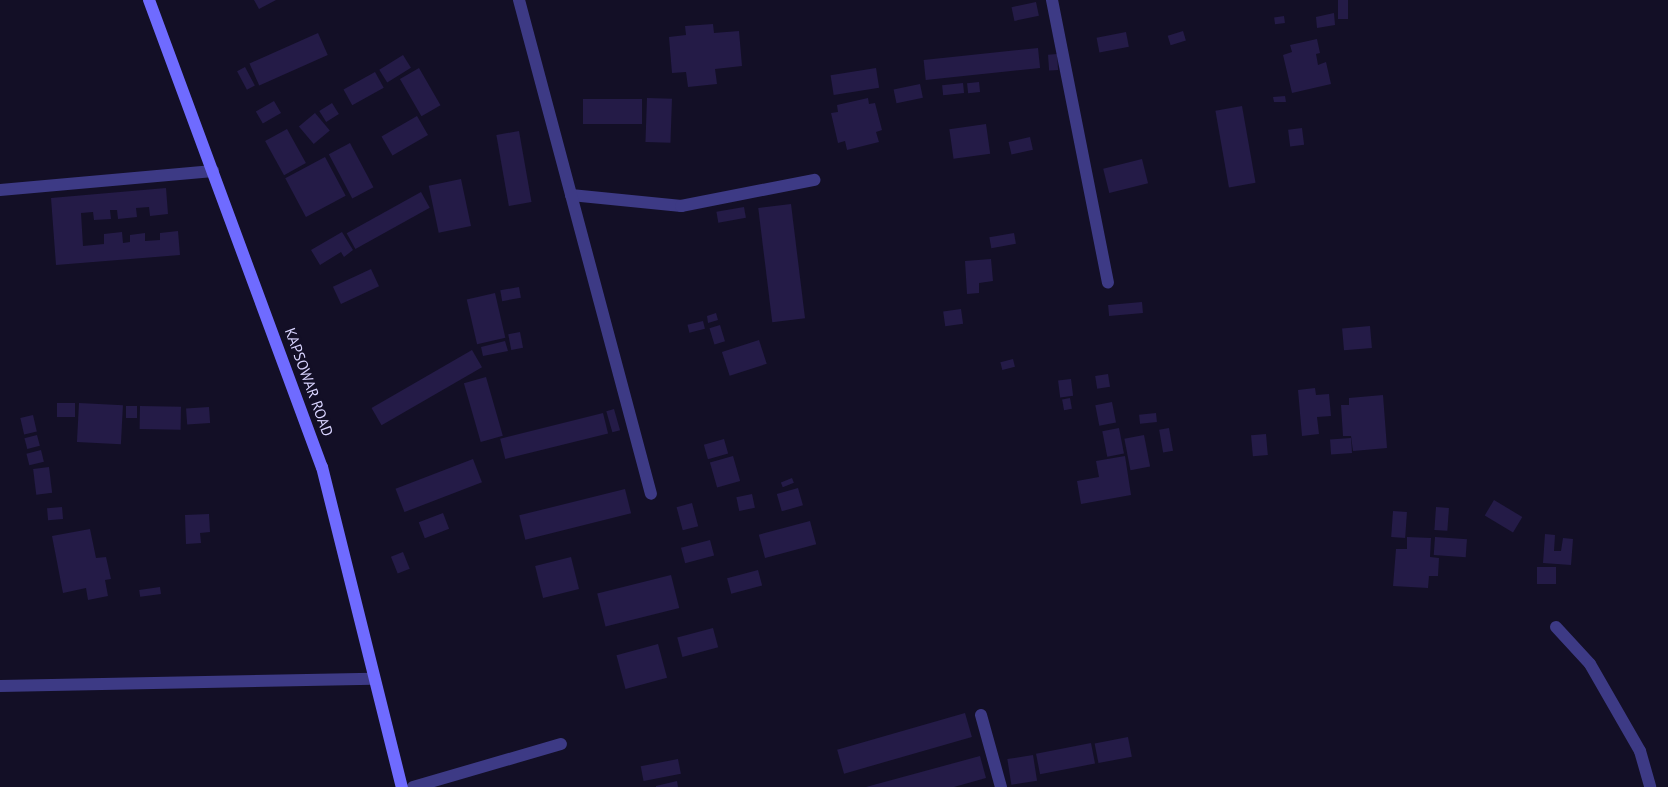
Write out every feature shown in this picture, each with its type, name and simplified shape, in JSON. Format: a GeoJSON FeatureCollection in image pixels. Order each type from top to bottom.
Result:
{"type":"FeatureCollection","features":[{"type":"Feature","properties":{"kind":"main road","name":"KAPSOWAR ROAD"},"geometry":{"type":"LineString","coordinates":[[149,0],[322,467],[373,679],[402,787]]}},
{"type":"Feature","properties":{"kind":"street"},"geometry":{"type":"LineString","coordinates":[[519,0],[651,494]]}},
{"type":"Feature","properties":{"kind":"street"},"geometry":{"type":"LineString","coordinates":[[1052,0],[1108,282]]}},
{"type":"Feature","properties":{"kind":"street"},"geometry":{"type":"LineString","coordinates":[[0,190],[213,171]]}},
{"type":"Feature","properties":{"kind":"street"},"geometry":{"type":"LineString","coordinates":[[571,195],[681,206],[814,180]]}},
{"type":"Feature","properties":{"kind":"street"},"geometry":{"type":"LineString","coordinates":[[1556,628],[1590,664],[1640,751],[1650,787]]}},
{"type":"Feature","properties":{"kind":"street"},"geometry":{"type":"LineString","coordinates":[[0,686],[373,679]]}},
{"type":"Feature","properties":{"kind":"street"},"geometry":{"type":"LineString","coordinates":[[981,715],[1001,787]]}},
{"type":"Feature","properties":{"kind":"street"},"geometry":{"type":"LineString","coordinates":[[412,787],[561,744]]}},
{"type":"Feature","properties":{"kind":"building"},"geometry":{"type":"Polygon","coordinates":[[[254,0],[276,0],[259,9],[254,0]]]}},
{"type":"Feature","properties":{"kind":"building"},"geometry":{"type":"Polygon","coordinates":[[[1338,0],[1348,0],[1348,19],[1338,19],[1338,0]]]}},
{"type":"Feature","properties":{"kind":"building"},"geometry":{"type":"Polygon","coordinates":[[[1036,2],[1039,16],[1014,21],[1012,7],[1036,2]]]}},
{"type":"Feature","properties":{"kind":"building"},"geometry":{"type":"Polygon","coordinates":[[[1334,13],[1335,25],[1317,28],[1316,17],[1334,13]]]}},
{"type":"Feature","properties":{"kind":"building"},"geometry":{"type":"Polygon","coordinates":[[[1284,16],[1285,23],[1275,24],[1274,17],[1284,16]]]}},
{"type":"Feature","properties":{"kind":"building"},"geometry":{"type":"Polygon","coordinates":[[[713,24],[714,33],[739,31],[742,66],[715,69],[717,84],[688,87],[686,72],[672,73],[669,37],[686,35],[685,26],[713,24]]]}},
{"type":"Feature","properties":{"kind":"building"},"geometry":{"type":"Polygon","coordinates":[[[1183,31],[1186,41],[1171,45],[1168,36],[1183,31]]]}},
{"type":"Feature","properties":{"kind":"building"},"geometry":{"type":"Polygon","coordinates":[[[1126,32],[1129,47],[1099,52],[1097,38],[1126,32]]]}},
{"type":"Feature","properties":{"kind":"building"},"geometry":{"type":"Polygon","coordinates":[[[318,33],[328,55],[259,85],[249,64],[318,33]]]}},
{"type":"Feature","properties":{"kind":"building"},"geometry":{"type":"Polygon","coordinates":[[[1317,39],[1320,53],[1316,54],[1318,65],[1326,62],[1331,84],[1292,93],[1283,55],[1292,52],[1290,45],[1317,39]]]}},
{"type":"Feature","properties":{"kind":"building"},"geometry":{"type":"Polygon","coordinates":[[[1038,48],[1040,68],[926,80],[924,60],[1038,48]]]}},
{"type":"Feature","properties":{"kind":"building"},"geometry":{"type":"Polygon","coordinates":[[[1057,54],[1058,70],[1049,71],[1048,55],[1057,54]]]}},
{"type":"Feature","properties":{"kind":"building"},"geometry":{"type":"Polygon","coordinates":[[[403,55],[411,68],[387,83],[379,70],[403,55]]]}},
{"type":"Feature","properties":{"kind":"building"},"geometry":{"type":"Polygon","coordinates":[[[245,67],[255,86],[247,90],[237,71],[245,67]]]}},
{"type":"Feature","properties":{"kind":"building"},"geometry":{"type":"Polygon","coordinates":[[[419,68],[440,105],[421,116],[400,79],[419,68]]]}},
{"type":"Feature","properties":{"kind":"building"},"geometry":{"type":"Polygon","coordinates":[[[876,68],[879,88],[834,95],[831,75],[876,68]]]}},
{"type":"Feature","properties":{"kind":"building"},"geometry":{"type":"Polygon","coordinates":[[[375,72],[384,88],[352,105],[344,89],[375,72]]]}},
{"type":"Feature","properties":{"kind":"building"},"geometry":{"type":"Polygon","coordinates":[[[979,82],[980,92],[968,93],[967,83],[979,82]]]}},
{"type":"Feature","properties":{"kind":"building"},"geometry":{"type":"Polygon","coordinates":[[[963,83],[964,93],[943,95],[942,85],[963,83]]]}},
{"type":"Feature","properties":{"kind":"building"},"geometry":{"type":"Polygon","coordinates":[[[920,84],[923,98],[897,103],[894,90],[920,84]]]}},
{"type":"Feature","properties":{"kind":"building"},"geometry":{"type":"Polygon","coordinates":[[[1285,96],[1286,102],[1274,102],[1273,97],[1285,96]]]}},
{"type":"Feature","properties":{"kind":"building"},"geometry":{"type":"Polygon","coordinates":[[[647,98],[672,99],[670,143],[645,142],[647,98]]]}},
{"type":"Feature","properties":{"kind":"building"},"geometry":{"type":"Polygon","coordinates":[[[868,98],[869,104],[875,103],[882,130],[876,132],[879,142],[847,150],[845,141],[838,143],[831,113],[838,112],[837,105],[868,98]]]}},
{"type":"Feature","properties":{"kind":"building"},"geometry":{"type":"Polygon","coordinates":[[[583,99],[642,99],[642,124],[583,124],[583,99]]]}},
{"type":"Feature","properties":{"kind":"building"},"geometry":{"type":"Polygon","coordinates":[[[274,101],[281,113],[263,124],[256,112],[274,101]]]}},
{"type":"Feature","properties":{"kind":"building"},"geometry":{"type":"Polygon","coordinates":[[[332,103],[339,114],[326,122],[319,111],[332,103]]]}},
{"type":"Feature","properties":{"kind":"building"},"geometry":{"type":"Polygon","coordinates":[[[1242,106],[1256,183],[1229,188],[1215,111],[1242,106]]]}},
{"type":"Feature","properties":{"kind":"building"},"geometry":{"type":"Polygon","coordinates":[[[315,113],[330,131],[314,144],[299,126],[315,113]]]}},
{"type":"Feature","properties":{"kind":"building"},"geometry":{"type":"Polygon","coordinates":[[[417,116],[428,135],[392,156],[381,136],[417,116]]]}},
{"type":"Feature","properties":{"kind":"building"},"geometry":{"type":"Polygon","coordinates":[[[986,124],[990,154],[954,159],[949,129],[986,124]]]}},
{"type":"Feature","properties":{"kind":"building"},"geometry":{"type":"Polygon","coordinates":[[[1302,128],[1304,145],[1290,147],[1288,130],[1302,128]]]}},
{"type":"Feature","properties":{"kind":"building"},"geometry":{"type":"Polygon","coordinates":[[[287,129],[306,163],[284,175],[265,141],[287,129]]]}},
{"type":"Feature","properties":{"kind":"building"},"geometry":{"type":"Polygon","coordinates":[[[519,131],[532,202],[509,206],[496,135],[519,131]]]}},
{"type":"Feature","properties":{"kind":"building"},"geometry":{"type":"Polygon","coordinates":[[[1030,137],[1033,150],[1011,155],[1009,142],[1030,137]]]}},
{"type":"Feature","properties":{"kind":"building"},"geometry":{"type":"Polygon","coordinates":[[[350,143],[373,187],[352,198],[329,154],[350,143]]]}},
{"type":"Feature","properties":{"kind":"building"},"geometry":{"type":"Polygon","coordinates":[[[325,157],[346,196],[306,217],[285,178],[325,157]]]}},
{"type":"Feature","properties":{"kind":"building"},"geometry":{"type":"Polygon","coordinates":[[[1142,159],[1148,183],[1109,193],[1103,169],[1142,159]]]}},
{"type":"Feature","properties":{"kind":"building"},"geometry":{"type":"Polygon","coordinates":[[[461,179],[471,226],[439,233],[429,186],[461,179]]]}},
{"type":"Feature","properties":{"kind":"building"},"geometry":{"type":"Polygon","coordinates":[[[166,188],[168,214],[150,216],[149,207],[136,208],[137,217],[118,219],[117,210],[110,210],[111,219],[94,220],[93,212],[81,213],[83,246],[104,244],[104,234],[122,232],[123,243],[130,242],[130,235],[145,233],[145,241],[160,240],[160,233],[178,231],[180,255],[56,265],[51,198],[166,188]]]}},
{"type":"Feature","properties":{"kind":"building"},"geometry":{"type":"Polygon","coordinates":[[[421,192],[430,208],[355,249],[347,233],[421,192]]]}},
{"type":"Feature","properties":{"kind":"building"},"geometry":{"type":"Polygon","coordinates":[[[791,204],[805,318],[772,322],[758,208],[791,204]]]}},
{"type":"Feature","properties":{"kind":"building"},"geometry":{"type":"Polygon","coordinates":[[[744,207],[746,218],[718,223],[716,212],[744,207]]]}},
{"type":"Feature","properties":{"kind":"building"},"geometry":{"type":"Polygon","coordinates":[[[342,232],[353,250],[344,257],[341,252],[320,265],[311,250],[342,232]]]}},
{"type":"Feature","properties":{"kind":"building"},"geometry":{"type":"Polygon","coordinates":[[[1014,233],[1016,244],[991,248],[989,237],[1014,233]]]}},
{"type":"Feature","properties":{"kind":"building"},"geometry":{"type":"Polygon","coordinates":[[[991,259],[993,281],[979,283],[979,293],[967,294],[965,261],[991,259]]]}},
{"type":"Feature","properties":{"kind":"building"},"geometry":{"type":"Polygon","coordinates":[[[371,269],[379,286],[341,304],[333,287],[371,269]]]}},
{"type":"Feature","properties":{"kind":"building"},"geometry":{"type":"Polygon","coordinates":[[[519,287],[521,298],[502,301],[500,290],[519,287]]]}},
{"type":"Feature","properties":{"kind":"building"},"geometry":{"type":"Polygon","coordinates":[[[495,293],[505,338],[477,344],[467,300],[495,293]]]}},
{"type":"Feature","properties":{"kind":"building"},"geometry":{"type":"Polygon","coordinates":[[[1142,302],[1143,313],[1109,316],[1108,305],[1142,302]]]}},
{"type":"Feature","properties":{"kind":"building"},"geometry":{"type":"Polygon","coordinates":[[[961,309],[963,324],[945,326],[943,312],[961,309]]]}},
{"type":"Feature","properties":{"kind":"building"},"geometry":{"type":"Polygon","coordinates":[[[716,313],[718,320],[708,323],[707,316],[716,313]]]}},
{"type":"Feature","properties":{"kind":"building"},"geometry":{"type":"Polygon","coordinates":[[[703,321],[705,329],[689,333],[687,325],[703,321]]]}},
{"type":"Feature","properties":{"kind":"building"},"geometry":{"type":"Polygon","coordinates":[[[720,325],[725,341],[714,344],[709,328],[720,325]]]}},
{"type":"Feature","properties":{"kind":"building"},"geometry":{"type":"Polygon","coordinates":[[[1370,326],[1372,348],[1344,350],[1342,328],[1370,326]]]}},
{"type":"Feature","properties":{"kind":"building"},"geometry":{"type":"Polygon","coordinates":[[[520,332],[523,348],[511,350],[508,334],[520,332]]]}},
{"type":"Feature","properties":{"kind":"building"},"geometry":{"type":"Polygon","coordinates":[[[759,340],[767,364],[730,376],[722,352],[759,340]]]}},
{"type":"Feature","properties":{"kind":"building"},"geometry":{"type":"Polygon","coordinates":[[[505,341],[508,351],[483,356],[481,347],[505,341]]]}},
{"type":"Feature","properties":{"kind":"building"},"geometry":{"type":"Polygon","coordinates":[[[472,350],[482,367],[382,425],[372,408],[472,350]]]}},
{"type":"Feature","properties":{"kind":"building"},"geometry":{"type":"Polygon","coordinates":[[[1013,359],[1015,367],[1002,370],[1000,362],[1013,359]]]}},
{"type":"Feature","properties":{"kind":"building"},"geometry":{"type":"Polygon","coordinates":[[[1108,374],[1110,387],[1097,389],[1095,376],[1108,374]]]}},
{"type":"Feature","properties":{"kind":"building"},"geometry":{"type":"Polygon","coordinates":[[[486,377],[503,436],[481,442],[464,383],[486,377]]]}},
{"type":"Feature","properties":{"kind":"building"},"geometry":{"type":"Polygon","coordinates":[[[1071,379],[1073,396],[1060,397],[1058,381],[1071,379]]]}},
{"type":"Feature","properties":{"kind":"building"},"geometry":{"type":"Polygon","coordinates":[[[1315,388],[1316,395],[1329,394],[1331,416],[1317,417],[1319,434],[1302,436],[1298,390],[1315,388]]]}},
{"type":"Feature","properties":{"kind":"building"},"geometry":{"type":"Polygon","coordinates":[[[1383,395],[1387,448],[1353,451],[1351,436],[1343,436],[1341,405],[1349,405],[1349,398],[1383,395]]]}},
{"type":"Feature","properties":{"kind":"building"},"geometry":{"type":"Polygon","coordinates":[[[1070,398],[1072,409],[1064,410],[1062,399],[1070,398]]]}},
{"type":"Feature","properties":{"kind":"building"},"geometry":{"type":"Polygon","coordinates":[[[1112,402],[1116,423],[1099,426],[1095,405],[1112,402]]]}},
{"type":"Feature","properties":{"kind":"building"},"geometry":{"type":"Polygon","coordinates":[[[57,403],[75,403],[75,417],[57,417],[57,403]]]}},
{"type":"Feature","properties":{"kind":"building"},"geometry":{"type":"Polygon","coordinates":[[[79,403],[123,405],[121,444],[77,442],[79,403]]]}},
{"type":"Feature","properties":{"kind":"building"},"geometry":{"type":"Polygon","coordinates":[[[126,406],[137,406],[137,418],[126,418],[126,406]]]}},
{"type":"Feature","properties":{"kind":"building"},"geometry":{"type":"Polygon","coordinates":[[[140,406],[181,407],[181,430],[140,429],[140,406]]]}},
{"type":"Feature","properties":{"kind":"building"},"geometry":{"type":"Polygon","coordinates":[[[209,407],[210,423],[187,425],[186,409],[209,407]]]}},
{"type":"Feature","properties":{"kind":"building"},"geometry":{"type":"Polygon","coordinates":[[[614,409],[620,430],[612,432],[606,411],[614,409]]]}},
{"type":"Feature","properties":{"kind":"building"},"geometry":{"type":"Polygon","coordinates":[[[603,413],[608,433],[505,459],[500,439],[603,413]]]}},
{"type":"Feature","properties":{"kind":"building"},"geometry":{"type":"Polygon","coordinates":[[[1156,413],[1157,422],[1140,424],[1139,415],[1156,413]]]}},
{"type":"Feature","properties":{"kind":"building"},"geometry":{"type":"Polygon","coordinates":[[[33,415],[37,432],[24,434],[20,418],[33,415]]]}},
{"type":"Feature","properties":{"kind":"building"},"geometry":{"type":"Polygon","coordinates":[[[1119,428],[1124,454],[1107,457],[1102,431],[1119,428]]]}},
{"type":"Feature","properties":{"kind":"building"},"geometry":{"type":"Polygon","coordinates":[[[1169,428],[1173,451],[1163,452],[1159,430],[1169,428]]]}},
{"type":"Feature","properties":{"kind":"building"},"geometry":{"type":"Polygon","coordinates":[[[1266,434],[1268,455],[1253,456],[1251,435],[1266,434]]]}},
{"type":"Feature","properties":{"kind":"building"},"geometry":{"type":"Polygon","coordinates":[[[37,435],[40,446],[27,449],[24,438],[37,435]]]}},
{"type":"Feature","properties":{"kind":"building"},"geometry":{"type":"Polygon","coordinates":[[[1144,435],[1150,466],[1130,470],[1124,439],[1144,435]]]}},
{"type":"Feature","properties":{"kind":"building"},"geometry":{"type":"Polygon","coordinates":[[[1351,438],[1352,453],[1331,454],[1330,439],[1351,438]]]}},
{"type":"Feature","properties":{"kind":"building"},"geometry":{"type":"Polygon","coordinates":[[[724,439],[728,453],[708,459],[704,445],[724,439]]]}},
{"type":"Feature","properties":{"kind":"building"},"geometry":{"type":"Polygon","coordinates":[[[41,450],[44,462],[29,465],[26,454],[41,450]]]}},
{"type":"Feature","properties":{"kind":"building"},"geometry":{"type":"Polygon","coordinates":[[[733,456],[740,481],[717,488],[710,463],[733,456]]]}},
{"type":"Feature","properties":{"kind":"building"},"geometry":{"type":"Polygon","coordinates":[[[1125,456],[1131,495],[1081,504],[1077,481],[1099,477],[1096,461],[1125,456]]]}},
{"type":"Feature","properties":{"kind":"building"},"geometry":{"type":"Polygon","coordinates":[[[473,459],[482,482],[404,512],[396,489],[473,459]]]}},
{"type":"Feature","properties":{"kind":"building"},"geometry":{"type":"Polygon","coordinates":[[[49,467],[52,493],[36,495],[33,469],[49,467]]]}},
{"type":"Feature","properties":{"kind":"building"},"geometry":{"type":"Polygon","coordinates":[[[792,478],[794,483],[783,487],[781,482],[792,478]]]}},
{"type":"Feature","properties":{"kind":"building"},"geometry":{"type":"Polygon","coordinates":[[[798,488],[803,505],[782,511],[777,494],[798,488]]]}},
{"type":"Feature","properties":{"kind":"building"},"geometry":{"type":"Polygon","coordinates":[[[625,489],[631,513],[525,540],[519,515],[625,489]]]}},
{"type":"Feature","properties":{"kind":"building"},"geometry":{"type":"Polygon","coordinates":[[[752,494],[755,508],[739,511],[736,497],[752,494]]]}},
{"type":"Feature","properties":{"kind":"building"},"geometry":{"type":"Polygon","coordinates":[[[1494,500],[1522,517],[1513,532],[1485,515],[1494,500]]]}},
{"type":"Feature","properties":{"kind":"building"},"geometry":{"type":"Polygon","coordinates":[[[692,503],[698,526],[683,530],[677,507],[692,503]]]}},
{"type":"Feature","properties":{"kind":"building"},"geometry":{"type":"Polygon","coordinates":[[[62,507],[63,519],[48,520],[47,508],[62,507]]]}},
{"type":"Feature","properties":{"kind":"building"},"geometry":{"type":"Polygon","coordinates":[[[1436,507],[1449,508],[1447,531],[1434,530],[1436,507]]]}},
{"type":"Feature","properties":{"kind":"building"},"geometry":{"type":"Polygon","coordinates":[[[1393,511],[1407,512],[1405,538],[1391,537],[1393,511]]]}},
{"type":"Feature","properties":{"kind":"building"},"geometry":{"type":"Polygon","coordinates":[[[443,513],[449,529],[425,538],[419,522],[443,513]]]}},
{"type":"Feature","properties":{"kind":"building"},"geometry":{"type":"Polygon","coordinates":[[[209,514],[210,532],[200,533],[201,543],[186,544],[185,515],[209,514]]]}},
{"type":"Feature","properties":{"kind":"building"},"geometry":{"type":"Polygon","coordinates":[[[810,521],[816,544],[765,558],[759,535],[810,521]]]}},
{"type":"Feature","properties":{"kind":"building"},"geometry":{"type":"Polygon","coordinates":[[[90,529],[96,558],[106,557],[111,579],[105,580],[108,596],[88,600],[86,588],[63,593],[52,536],[90,529]]]}},
{"type":"Feature","properties":{"kind":"building"},"geometry":{"type":"Polygon","coordinates":[[[1545,534],[1555,535],[1554,551],[1561,551],[1563,538],[1573,539],[1571,565],[1543,563],[1545,534]]]}},
{"type":"Feature","properties":{"kind":"building"},"geometry":{"type":"Polygon","coordinates":[[[1407,537],[1431,538],[1430,557],[1439,558],[1438,576],[1429,576],[1428,588],[1393,586],[1396,549],[1407,549],[1407,537]]]}},
{"type":"Feature","properties":{"kind":"building"},"geometry":{"type":"Polygon","coordinates":[[[1435,537],[1467,539],[1466,557],[1434,555],[1435,537]]]}},
{"type":"Feature","properties":{"kind":"building"},"geometry":{"type":"Polygon","coordinates":[[[710,540],[714,555],[685,563],[681,548],[710,540]]]}},
{"type":"Feature","properties":{"kind":"building"},"geometry":{"type":"Polygon","coordinates":[[[403,552],[410,569],[398,574],[391,557],[403,552]]]}},
{"type":"Feature","properties":{"kind":"building"},"geometry":{"type":"Polygon","coordinates":[[[571,557],[579,589],[543,598],[535,566],[571,557]]]}},
{"type":"Feature","properties":{"kind":"building"},"geometry":{"type":"Polygon","coordinates":[[[1537,567],[1556,567],[1556,584],[1537,584],[1537,567]]]}},
{"type":"Feature","properties":{"kind":"building"},"geometry":{"type":"Polygon","coordinates":[[[758,570],[762,585],[731,594],[727,578],[758,570]]]}},
{"type":"Feature","properties":{"kind":"building"},"geometry":{"type":"Polygon","coordinates":[[[671,575],[679,608],[605,626],[597,593],[671,575]]]}},
{"type":"Feature","properties":{"kind":"building"},"geometry":{"type":"Polygon","coordinates":[[[160,587],[161,594],[140,597],[139,590],[160,587]]]}},
{"type":"Feature","properties":{"kind":"building"},"geometry":{"type":"Polygon","coordinates":[[[713,628],[718,647],[682,657],[677,638],[713,628]]]}},
{"type":"Feature","properties":{"kind":"building"},"geometry":{"type":"Polygon","coordinates":[[[658,644],[667,678],[626,689],[616,655],[658,644]]]}},
{"type":"Feature","properties":{"kind":"building"},"geometry":{"type":"Polygon","coordinates":[[[965,713],[972,737],[844,774],[837,750],[965,713]]]}},
{"type":"Feature","properties":{"kind":"building"},"geometry":{"type":"Polygon","coordinates":[[[1128,737],[1132,757],[1098,763],[1095,743],[1128,737]]]}},
{"type":"Feature","properties":{"kind":"building"},"geometry":{"type":"Polygon","coordinates":[[[1091,743],[1095,764],[1040,774],[1036,754],[1091,743]]]}},
{"type":"Feature","properties":{"kind":"building"},"geometry":{"type":"Polygon","coordinates":[[[1033,755],[1037,781],[1011,785],[1007,759],[1033,755]]]}},
{"type":"Feature","properties":{"kind":"building"},"geometry":{"type":"Polygon","coordinates":[[[980,756],[986,778],[954,787],[866,787],[980,756]]]}},
{"type":"Feature","properties":{"kind":"building"},"geometry":{"type":"Polygon","coordinates":[[[678,759],[681,774],[644,781],[641,766],[678,759]]]}},
{"type":"Feature","properties":{"kind":"building"},"geometry":{"type":"Polygon","coordinates":[[[677,781],[678,787],[656,787],[656,786],[677,781]]]}}]}
